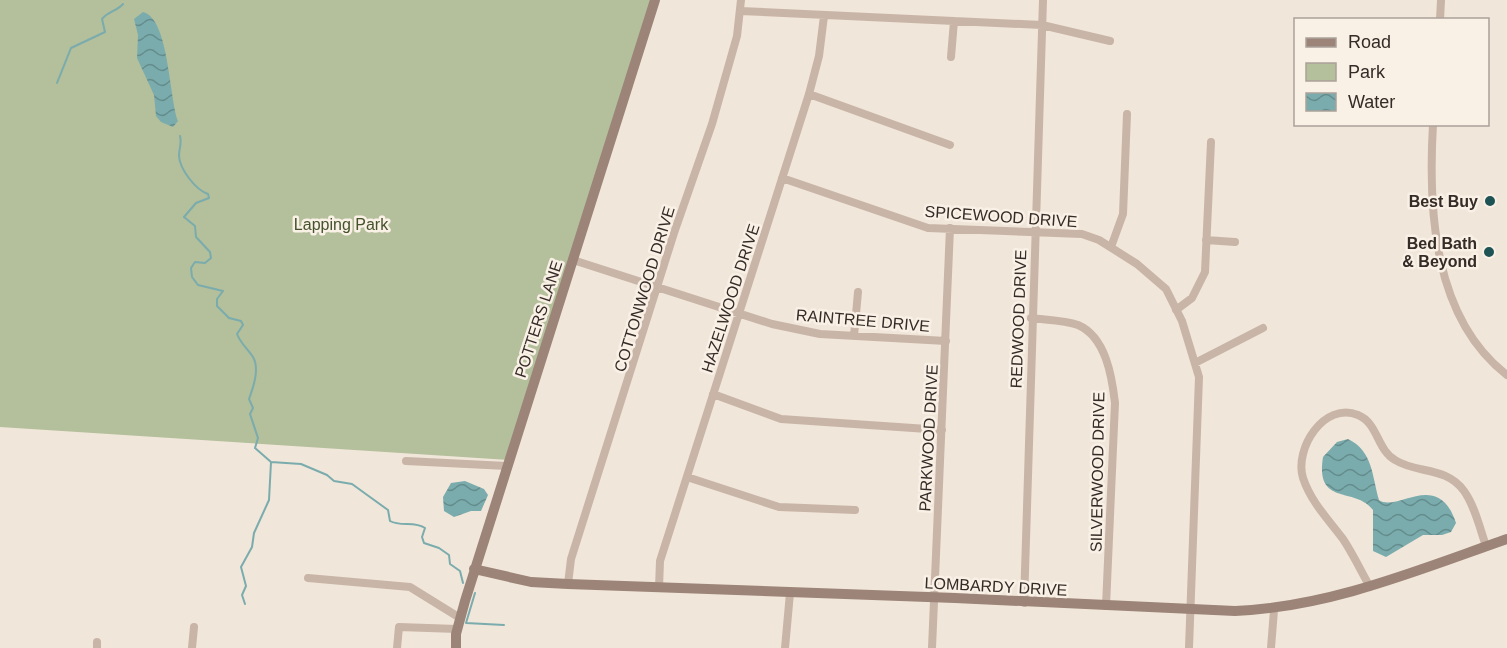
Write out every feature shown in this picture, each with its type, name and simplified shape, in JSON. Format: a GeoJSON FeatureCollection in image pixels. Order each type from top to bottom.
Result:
{"type":"FeatureCollection","features":[{"type":"Feature","properties":{"kind":"street","name":"POTTERS LANE"},"geometry":{"type":"LineString","coordinates":[[456,648],[459,624],[474,569],[655,0]]}},
{"type":"Feature","properties":{"kind":"street","name":"COTTONWOOD DRIVE"},"geometry":{"type":"LineString","coordinates":[[568,584],[571,559],[712,124],[737,36],[741,0]]}},
{"type":"Feature","properties":{"kind":"street","name":"REDWOOD DRIVE"},"geometry":{"type":"LineString","coordinates":[[1024,603],[1031,318],[1043,0]]}},
{"type":"Feature","properties":{"kind":"street"},"geometry":{"type":"LineString","coordinates":[[1440,18],[1442,0]]}},
{"type":"Feature","properties":{"kind":"street"},"geometry":{"type":"LineString","coordinates":[[740,11],[1042,25],[1110,41]]}},
{"type":"Feature","properties":{"kind":"street","name":"HAZELWOOD DRIVE"},"geometry":{"type":"LineString","coordinates":[[659,588],[660,561],[809,94],[819,56],[824,16]]}},
{"type":"Feature","properties":{"kind":"street"},"geometry":{"type":"LineString","coordinates":[[951,57],[954,21]]}},
{"type":"Feature","properties":{"kind":"street"},"geometry":{"type":"LineString","coordinates":[[809,94],[950,145]]}},
{"type":"Feature","properties":{"kind":"street"},"geometry":{"type":"LineString","coordinates":[[1111,247],[1123,214],[1127,114]]}},
{"type":"Feature","properties":{"kind":"street"},"geometry":{"type":"LineString","coordinates":[[1433,126],[1430,172],[1432,213],[1444,274],[1459,312],[1478,345],[1507,375]]}},
{"type":"Feature","properties":{"kind":"street"},"geometry":{"type":"LineString","coordinates":[[1176,310],[1192,298],[1205,272],[1211,142]]}},
{"type":"Feature","properties":{"kind":"street","name":"SPICEWOOD DRIVE"},"geometry":{"type":"LineString","coordinates":[[782,178],[918,225],[1082,234],[1111,247],[1137,264],[1166,289],[1195,363],[1199,388],[1189,648]]}},
{"type":"Feature","properties":{"kind":"street","name":"PARKWOOD DRIVE"},"geometry":{"type":"LineString","coordinates":[[932,648],[950,228]]}},
{"type":"Feature","properties":{"kind":"street"},"geometry":{"type":"LineString","coordinates":[[1206,240],[1235,242]]}},
{"type":"Feature","properties":{"kind":"street","name":"RAINTREE DRIVE"},"geometry":{"type":"LineString","coordinates":[[573,260],[772,324],[820,333],[946,341]]}},
{"type":"Feature","properties":{"kind":"street"},"geometry":{"type":"LineString","coordinates":[[854,336],[858,292]]}},
{"type":"Feature","properties":{"kind":"street","name":"SILVERWOOD DRIVE"},"geometry":{"type":"LineString","coordinates":[[1031,318],[1078,325],[1100,346],[1112,378],[1115,403],[1106,606]]}},
{"type":"Feature","properties":{"kind":"street"},"geometry":{"type":"LineString","coordinates":[[1195,363],[1263,328]]}},
{"type":"Feature","properties":{"kind":"street"},"geometry":{"type":"LineString","coordinates":[[713,394],[781,419],[942,430]]}},
{"type":"Feature","properties":{"kind":"street"},"geometry":{"type":"LineString","coordinates":[[1370,587],[1353,555],[1310,494],[1302,475],[1304,449],[1312,433],[1326,419],[1340,414],[1358,414],[1371,425],[1384,449],[1394,460],[1431,469],[1455,481],[1465,491],[1486,546]]}},
{"type":"Feature","properties":{"kind":"street"},"geometry":{"type":"LineString","coordinates":[[406,461],[507,466]]}},
{"type":"Feature","properties":{"kind":"street"},"geometry":{"type":"LineString","coordinates":[[687,477],[779,507],[855,510]]}},
{"type":"Feature","properties":{"kind":"street","name":"LOMBARDY DRIVE"},"geometry":{"type":"LineString","coordinates":[[474,569],[531,582],[568,584],[934,597],[1024,603],[1274,610],[1311,603],[1370,587],[1507,539]]}},
{"type":"Feature","properties":{"kind":"street"},"geometry":{"type":"LineString","coordinates":[[308,578],[410,586],[459,624]]}},
{"type":"Feature","properties":{"kind":"street"},"geometry":{"type":"LineString","coordinates":[[785,648],[790,593]]}},
{"type":"Feature","properties":{"kind":"street"},"geometry":{"type":"LineString","coordinates":[[1271,648],[1274,610]]}},
{"type":"Feature","properties":{"kind":"street"},"geometry":{"type":"LineString","coordinates":[[398,648],[399,627],[459,624]]}},
{"type":"Feature","properties":{"kind":"street"},"geometry":{"type":"LineString","coordinates":[[192,648],[194,627]]}},
{"type":"Feature","properties":{"kind":"green space","name":"Lapping Park"},"geometry":{"type":"Polygon","coordinates":[[[0,0],[651,0],[509,460],[0,427],[0,0]]]}},
{"type":"Feature","properties":{"kind":"water"},"geometry":{"type":"Polygon","coordinates":[[[143,12],[152,17],[163,43],[178,121],[173,127],[161,122],[156,116],[154,95],[137,58],[138,35],[134,19],[143,12]]]}},
{"type":"Feature","properties":{"kind":"water"},"geometry":{"type":"Polygon","coordinates":[[[1348,439],[1356,444],[1367,457],[1379,500],[1387,502],[1428,495],[1439,498],[1448,507],[1456,523],[1451,532],[1442,535],[1423,535],[1386,557],[1373,551],[1373,510],[1365,503],[1331,489],[1325,483],[1322,473],[1323,457],[1337,442],[1348,439]]]}},
{"type":"Feature","properties":{"kind":"water"},"geometry":{"type":"Polygon","coordinates":[[[465,481],[484,489],[488,495],[481,511],[471,511],[454,517],[444,511],[443,497],[451,483],[465,481]]]}},
{"type":"Feature","properties":{"kind":"waterway"},"geometry":{"type":"LineString","coordinates":[[57,83],[71,48],[105,32],[102,19],[123,4]]}},
{"type":"Feature","properties":{"kind":"waterway"},"geometry":{"type":"LineString","coordinates":[[180,136],[179,156],[182,167],[194,184],[208,194],[209,198],[196,203],[184,217],[195,226],[196,237],[210,252],[211,258],[205,263],[195,262],[191,268],[192,277],[198,285],[223,291],[217,299],[217,306],[229,318],[241,321],[243,325],[237,334],[253,357],[256,367],[249,399],[253,408],[250,414],[258,438],[255,448],[271,462],[301,464],[327,475],[334,481],[352,484],[388,510],[390,521],[425,528],[422,537],[424,543],[439,548],[449,555],[450,564],[460,571],[463,583]]}},
{"type":"Feature","properties":{"kind":"waterway"},"geometry":{"type":"LineString","coordinates":[[245,604],[242,595],[246,586],[241,567],[252,547],[254,533],[269,500],[271,462]]}},
{"type":"Feature","properties":{"kind":"waterway"},"geometry":{"type":"LineString","coordinates":[[475,593],[466,623],[504,625]]}},
{"type":"Feature","properties":{"kind":"place","name":"Best Buy"},"geometry":{"type":"Point","coordinates":[1490,201]}},
{"type":"Feature","properties":{"kind":"place","name":"Bed Bath & Beyond"},"geometry":{"type":"Point","coordinates":[1489,252]}}]}
